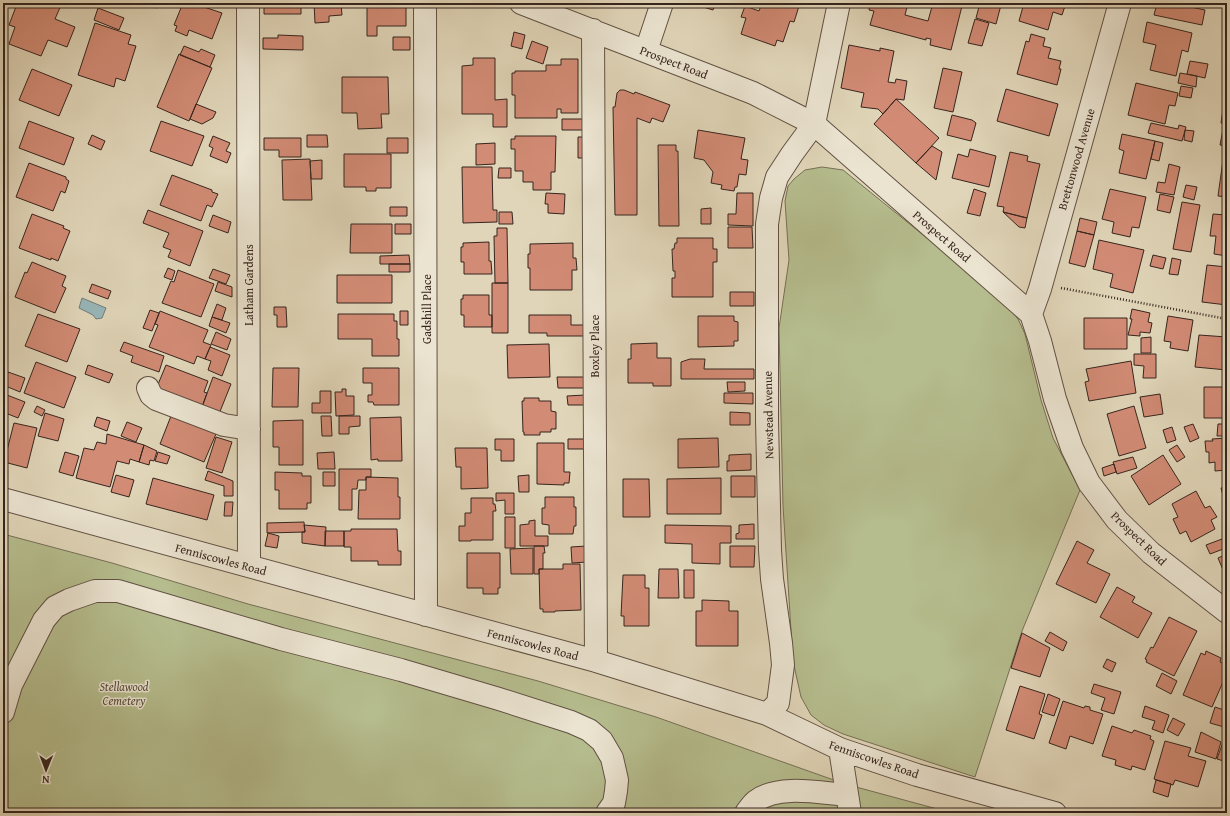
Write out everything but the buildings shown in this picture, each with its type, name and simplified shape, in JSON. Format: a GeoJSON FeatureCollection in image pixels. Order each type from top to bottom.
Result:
{"type":"FeatureCollection","features":[{"type":"Feature","properties":{"kind":"street","name":"Latham Gardens"},"geometry":{"type":"LineString","coordinates":[[248,3],[249,566]]}},
{"type":"Feature","properties":{"kind":"street","name":"Gadshill Place"},"geometry":{"type":"LineString","coordinates":[[425,3],[426,615]]}},
{"type":"Feature","properties":{"kind":"street","name":"Prospect Road"},"geometry":{"type":"LineString","coordinates":[[521,3],[753,93],[814,124],[1031,314],[1055,399],[1072,448],[1089,483],[1117,520],[1151,553],[1227,612]]}},
{"type":"Feature","properties":{"kind":"street"},"geometry":{"type":"LineString","coordinates":[[646,51],[662,3]]}},
{"type":"Feature","properties":{"kind":"street"},"geometry":{"type":"LineString","coordinates":[[814,124],[839,3]]}},
{"type":"Feature","properties":{"kind":"street","name":"Brettonwood Avenue"},"geometry":{"type":"LineString","coordinates":[[1031,314],[1041,284],[1120,3]]}},
{"type":"Feature","properties":{"kind":"street","name":"Boxley Place"},"geometry":{"type":"LineString","coordinates":[[593,30],[596,661]]}},
{"type":"Feature","properties":{"kind":"street","name":"Newstead Avenue"},"geometry":{"type":"LineString","coordinates":[[767,714],[778,703],[783,665],[772,579],[770,550],[767,420],[767,224],[771,198],[777,177],[814,124]]}},
{"type":"Feature","properties":{"kind":"street"},"geometry":{"type":"LineString","coordinates":[[148,388],[151,395],[163,402],[224,425],[249,428]]}},
{"type":"Feature","properties":{"kind":"street","name":"Fenniscowles Road"},"geometry":{"type":"LineString","coordinates":[[3,499],[596,661],[767,714],[840,749],[917,775],[1055,813]]}},
{"type":"Feature","properties":{"kind":"street"},"geometry":{"type":"LineString","coordinates":[[3,712],[11,685],[44,620],[55,608],[69,600],[95,591],[118,591],[281,639],[401,670],[499,699],[571,722],[589,730],[602,741],[612,758],[617,780],[614,803],[607,813]]}},
{"type":"Feature","properties":{"kind":"street"},"geometry":{"type":"LineString","coordinates":[[746,813],[756,801],[774,792],[795,791],[849,804],[840,749]]}},
{"type":"Feature","properties":{"kind":"path"},"geometry":{"type":"LineString","coordinates":[[1041,284],[1227,319]]}},
{"type":"Feature","properties":{"kind":"green space"},"geometry":{"type":"Polygon","coordinates":[[[822,167],[843,170],[1001,298],[1018,319],[1025,334],[1041,400],[1053,438],[1080,490],[1022,631],[975,777],[843,734],[824,725],[811,715],[801,697],[793,661],[783,506],[779,328],[789,260],[785,201],[788,186],[805,170],[822,167]]]}},
{"type":"Feature","properties":{"kind":"green space","name":"Stellawood Cemetery"},"geometry":{"type":"Polygon","coordinates":[[[3,534],[112,563],[248,604],[538,681],[656,717],[845,784],[952,813],[3,813],[3,534]]]}},
{"type":"Feature","properties":{"kind":"water"},"geometry":{"type":"Polygon","coordinates":[[[82,298],[106,308],[102,318],[96,319],[93,315],[79,308],[82,298]]]}}]}
